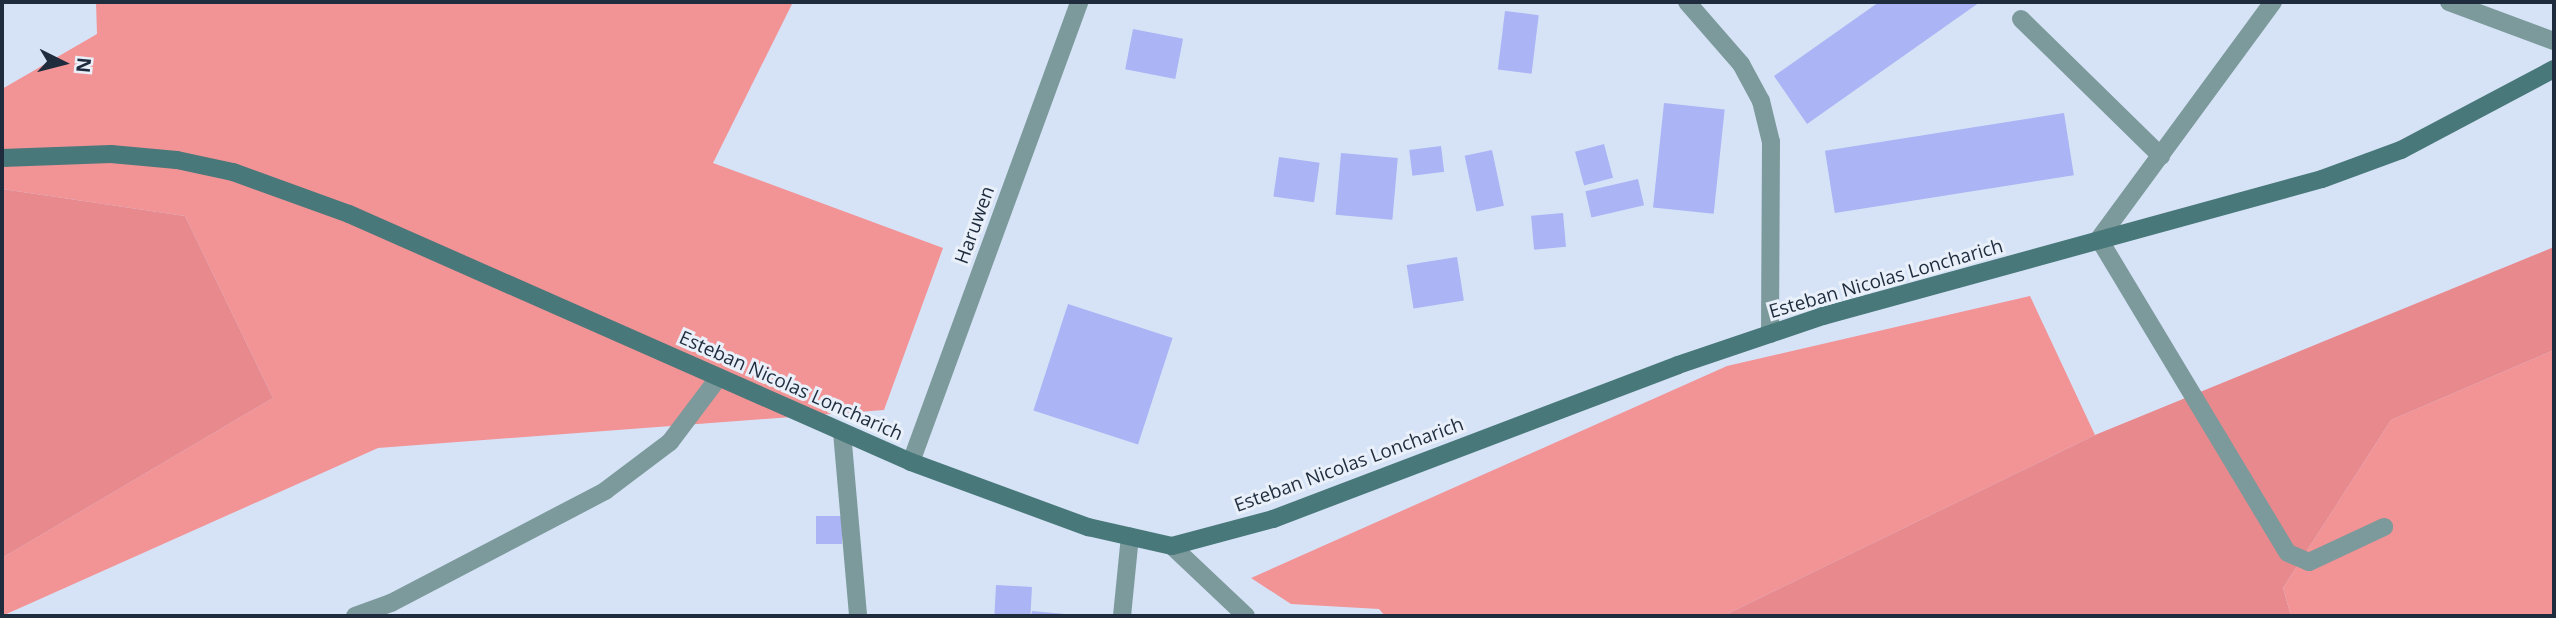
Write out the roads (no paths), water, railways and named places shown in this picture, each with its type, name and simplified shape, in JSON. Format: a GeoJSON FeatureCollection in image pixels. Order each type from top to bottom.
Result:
{"type":"FeatureCollection","features":[{"type":"Feature","properties":{"kind":"street","name":"Haruwen"},"geometry":{"type":"LineString","coordinates":[[911,462],[1079,2]]}},
{"type":"Feature","properties":{"kind":"street"},"geometry":{"type":"LineString","coordinates":[[1687,2],[1741,64],[1761,101],[1771,142],[1770,334]]}},
{"type":"Feature","properties":{"kind":"street"},"geometry":{"type":"LineString","coordinates":[[2273,2],[2099,239],[2288,553],[2309,562],[2384,527]]}},
{"type":"Feature","properties":{"kind":"street"},"geometry":{"type":"LineString","coordinates":[[2449,2],[2554,41]]}},
{"type":"Feature","properties":{"kind":"street"},"geometry":{"type":"LineString","coordinates":[[2021,19],[2161,156]]}},
{"type":"Feature","properties":{"kind":"street","name":"Esteban Nicolas Loncharich"},"geometry":{"type":"LineString","coordinates":[[2,158],[111,154],[177,160],[233,172],[349,214],[911,462],[1088,527],[1172,545],[1273,519],[1770,334],[2099,239],[2322,179],[2401,150],[2554,69]]}},
{"type":"Feature","properties":{"kind":"street"},"geometry":{"type":"LineString","coordinates":[[355,616],[391,603],[605,491],[670,442],[719,377]]}},
{"type":"Feature","properties":{"kind":"street"},"geometry":{"type":"LineString","coordinates":[[842,432],[858,616]]}},
{"type":"Feature","properties":{"kind":"street"},"geometry":{"type":"LineString","coordinates":[[1122,616],[1130,536]]}},
{"type":"Feature","properties":{"kind":"street"},"geometry":{"type":"LineString","coordinates":[[1172,545],[1246,616]]}}]}
